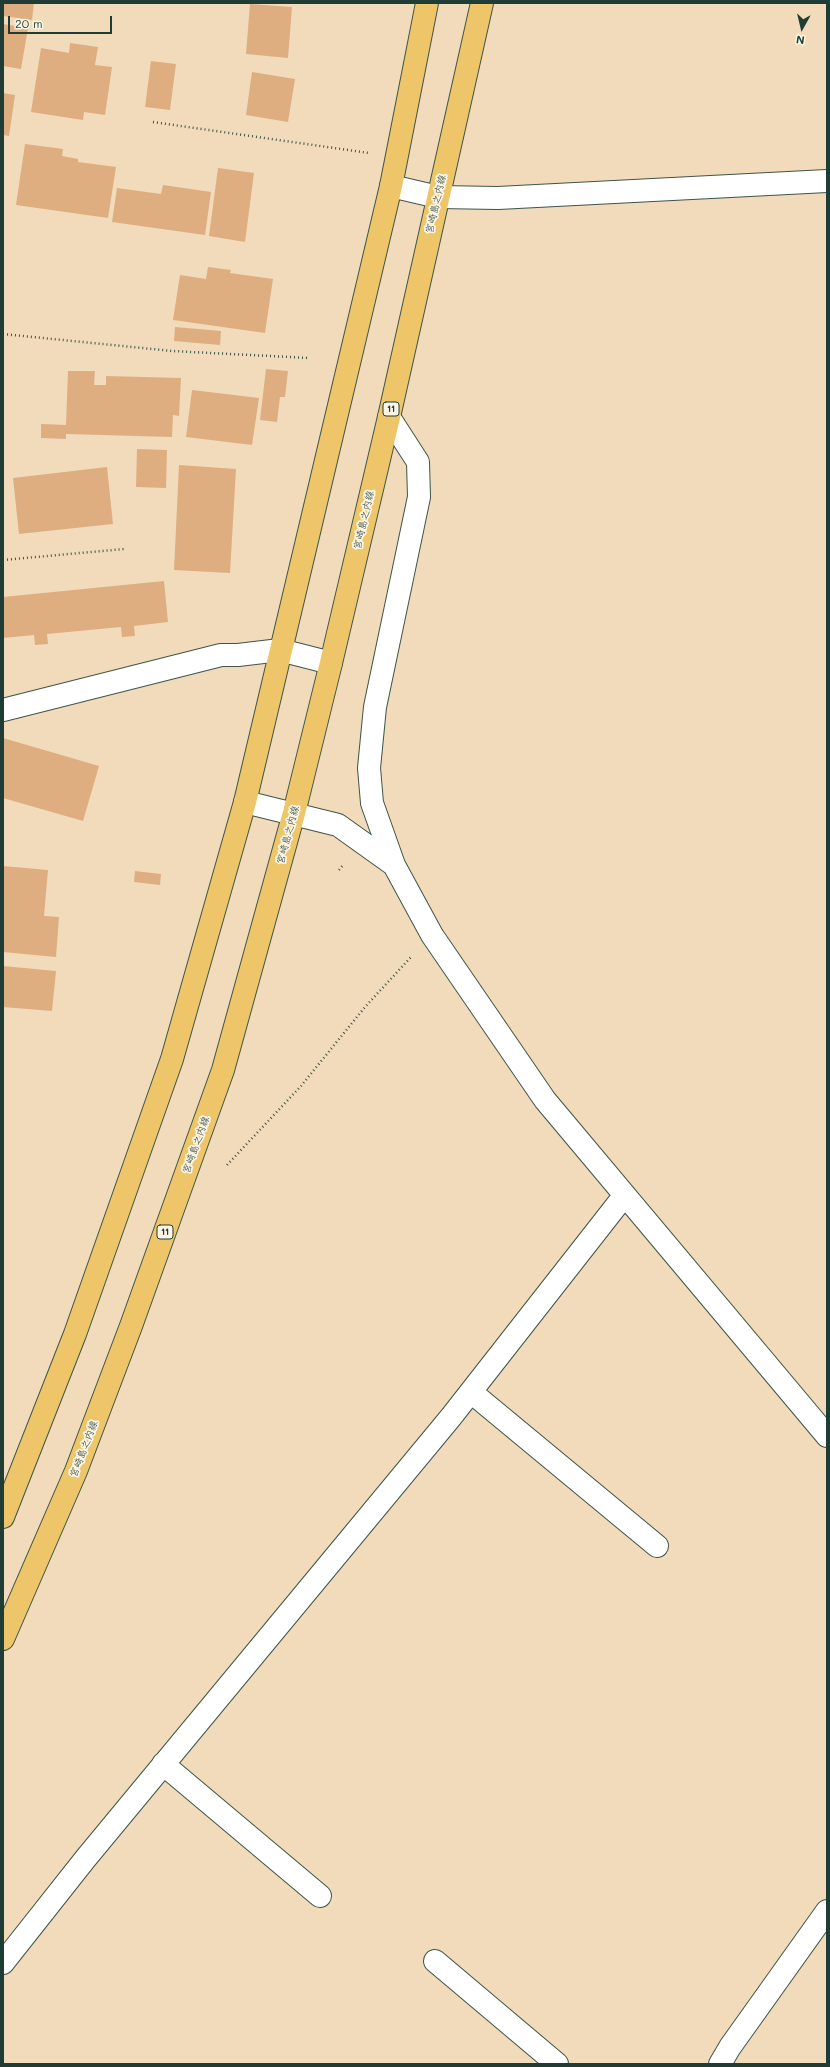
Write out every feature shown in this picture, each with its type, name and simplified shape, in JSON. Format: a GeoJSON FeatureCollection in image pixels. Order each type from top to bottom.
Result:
{"type":"FeatureCollection","features":[{"type":"Feature","properties":{"kind":"main road"},"geometry":{"type":"LineString","coordinates":[[3,1517],[75,1334],[172,1059],[246,802],[280,650],[391,186],[427,3]]}},
{"type":"Feature","properties":{"kind":"main road","name":"宮崎島之内線"},"geometry":{"type":"LineString","coordinates":[[3,1639],[76,1471],[131,1326],[223,1070],[294,813],[331,662],[389,417],[482,3]]}},
{"type":"Feature","properties":{"kind":"street"},"geometry":{"type":"LineString","coordinates":[[391,186],[438,197],[498,198],[827,181]]}},
{"type":"Feature","properties":{"kind":"street"},"geometry":{"type":"LineString","coordinates":[[389,417],[418,462],[419,497],[375,707],[369,768],[372,803],[394,865],[432,935],[545,1100],[624,1196],[827,1436]]}},
{"type":"Feature","properties":{"kind":"street"},"geometry":{"type":"LineString","coordinates":[[3,710],[221,655],[238,655],[280,650],[331,662]]}},
{"type":"Feature","properties":{"kind":"street"},"geometry":{"type":"LineString","coordinates":[[246,802],[338,825],[394,865]]}},
{"type":"Feature","properties":{"kind":"street"},"geometry":{"type":"LineString","coordinates":[[3,1963],[163,1764],[471,1392],[624,1196]]}},
{"type":"Feature","properties":{"kind":"street"},"geometry":{"type":"LineString","coordinates":[[471,1392],[657,1546]]}},
{"type":"Feature","properties":{"kind":"street"},"geometry":{"type":"LineString","coordinates":[[163,1764],[320,1896]]}},
{"type":"Feature","properties":{"kind":"street"},"geometry":{"type":"LineString","coordinates":[[720,2064],[827,1910]]}},
{"type":"Feature","properties":{"kind":"street"},"geometry":{"type":"LineString","coordinates":[[435,1961],[557,2064]]}},
{"type":"Feature","properties":{"kind":"path"},"geometry":{"type":"LineString","coordinates":[[153,122],[359,151],[397,158]]}},
{"type":"Feature","properties":{"kind":"path"},"geometry":{"type":"LineString","coordinates":[[3,334],[172,351],[309,358]]}},
{"type":"Feature","properties":{"kind":"path"},"geometry":{"type":"LineString","coordinates":[[3,560],[124,549]]}},
{"type":"Feature","properties":{"kind":"path"},"geometry":{"type":"LineString","coordinates":[[227,1165],[301,1086],[365,1007],[432,935]]}},
{"type":"Feature","properties":{"kind":"building"},"geometry":{"type":"Polygon","coordinates":[[[3,3],[34,3],[32,20],[3,16],[3,3]]]}},
{"type":"Feature","properties":{"kind":"building"},"geometry":{"type":"Polygon","coordinates":[[[250,4],[292,7],[288,58],[246,54],[250,4]]]}},
{"type":"Feature","properties":{"kind":"building"},"geometry":{"type":"Polygon","coordinates":[[[3,24],[28,28],[21,69],[3,66],[3,24]]]}},
{"type":"Feature","properties":{"kind":"building"},"geometry":{"type":"Polygon","coordinates":[[[70,43],[98,47],[95,65],[112,67],[105,115],[84,112],[83,120],[31,112],[41,48],[69,53],[70,43]]]}},
{"type":"Feature","properties":{"kind":"building"},"geometry":{"type":"Polygon","coordinates":[[[151,61],[176,64],[170,110],[145,107],[151,61]]]}},
{"type":"Feature","properties":{"kind":"building"},"geometry":{"type":"Polygon","coordinates":[[[252,72],[295,79],[288,122],[246,115],[252,72]]]}},
{"type":"Feature","properties":{"kind":"building"},"geometry":{"type":"Polygon","coordinates":[[[3,93],[15,95],[9,136],[3,135],[3,93]]]}},
{"type":"Feature","properties":{"kind":"building"},"geometry":{"type":"Polygon","coordinates":[[[25,144],[63,149],[62,156],[78,159],[78,162],[116,167],[108,218],[16,205],[25,144]]]}},
{"type":"Feature","properties":{"kind":"building"},"geometry":{"type":"Polygon","coordinates":[[[218,168],[254,173],[245,242],[209,236],[218,168]]]}},
{"type":"Feature","properties":{"kind":"building"},"geometry":{"type":"Polygon","coordinates":[[[163,185],[211,192],[205,235],[112,222],[117,188],[161,194],[163,185]]]}},
{"type":"Feature","properties":{"kind":"building"},"geometry":{"type":"Polygon","coordinates":[[[208,267],[231,270],[230,273],[273,279],[265,333],[173,320],[180,275],[206,279],[208,267]]]}},
{"type":"Feature","properties":{"kind":"building"},"geometry":{"type":"Polygon","coordinates":[[[175,327],[221,331],[220,345],[174,341],[175,327]]]}},
{"type":"Feature","properties":{"kind":"building"},"geometry":{"type":"Polygon","coordinates":[[[266,369],[288,371],[285,397],[280,397],[277,422],[260,420],[266,369]]]}},
{"type":"Feature","properties":{"kind":"building"},"geometry":{"type":"Polygon","coordinates":[[[68,371],[95,371],[94,385],[106,385],[106,376],[181,378],[179,416],[173,415],[172,437],[66,434],[66,439],[41,438],[41,424],[66,425],[68,371]]]}},
{"type":"Feature","properties":{"kind":"building"},"geometry":{"type":"Polygon","coordinates":[[[192,390],[259,398],[252,445],[186,437],[192,390]]]}},
{"type":"Feature","properties":{"kind":"building"},"geometry":{"type":"Polygon","coordinates":[[[137,449],[167,450],[166,488],[136,487],[137,449]]]}},
{"type":"Feature","properties":{"kind":"building"},"geometry":{"type":"Polygon","coordinates":[[[179,465],[236,469],[230,573],[174,570],[179,465]]]}},
{"type":"Feature","properties":{"kind":"building"},"geometry":{"type":"Polygon","coordinates":[[[107,467],[113,524],[19,534],[13,478],[107,467]]]}},
{"type":"Feature","properties":{"kind":"building"},"geometry":{"type":"Polygon","coordinates":[[[164,581],[168,622],[134,626],[135,636],[122,637],[121,627],[47,634],[48,644],[35,645],[34,635],[3,638],[3,597],[164,581]]]}},
{"type":"Feature","properties":{"kind":"building"},"geometry":{"type":"Polygon","coordinates":[[[3,738],[99,766],[83,821],[3,798],[3,738]]]}},
{"type":"Feature","properties":{"kind":"building"},"geometry":{"type":"Polygon","coordinates":[[[3,866],[48,870],[44,916],[59,917],[56,957],[3,952],[3,866]]]}},
{"type":"Feature","properties":{"kind":"building"},"geometry":{"type":"Polygon","coordinates":[[[135,871],[161,874],[160,885],[134,882],[135,871]]]}},
{"type":"Feature","properties":{"kind":"building"},"geometry":{"type":"Polygon","coordinates":[[[3,966],[56,971],[52,1011],[3,1007],[3,966]]]}}]}
